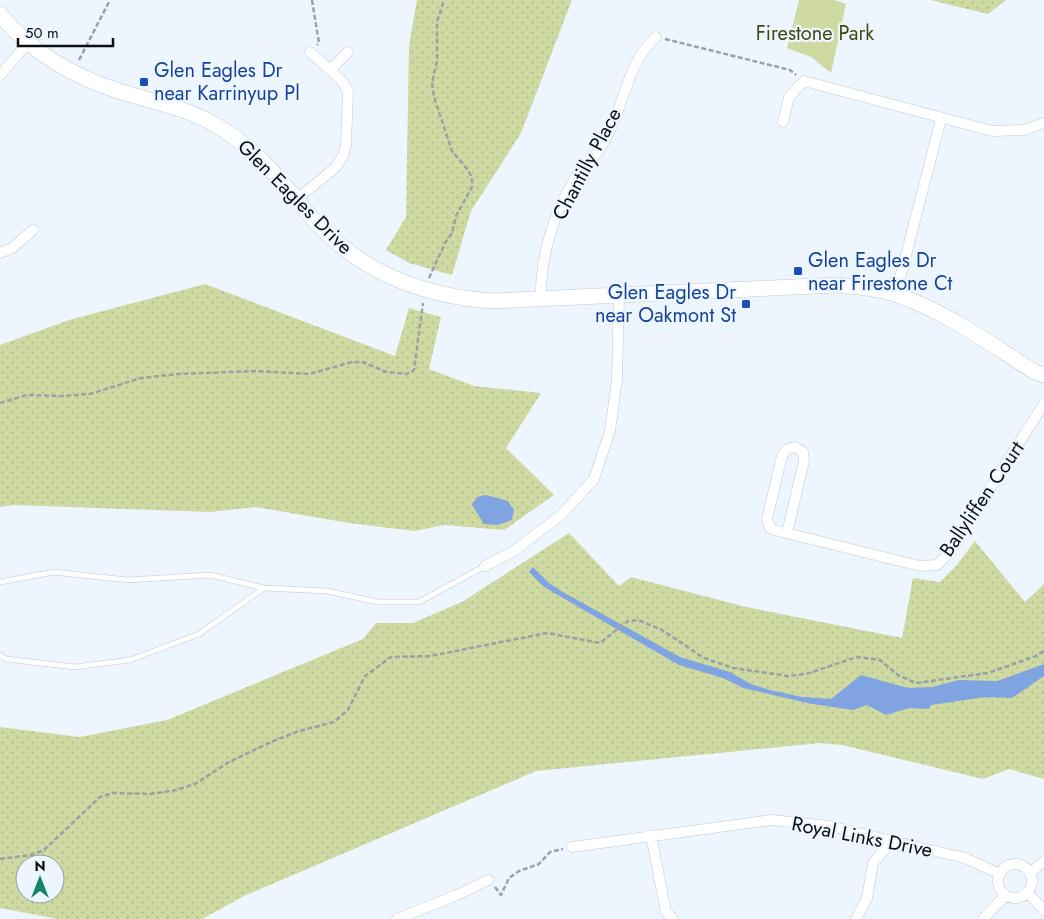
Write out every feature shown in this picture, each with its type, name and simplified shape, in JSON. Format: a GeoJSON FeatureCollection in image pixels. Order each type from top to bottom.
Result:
{"type":"FeatureCollection","features":[{"type":"Feature","properties":{"kind":"street","name":"Glen Eagles Drive"},"geometry":{"type":"LineString","coordinates":[[0,14],[28,43],[50,59],[95,83],[175,106],[217,126],[258,154],[313,219],[347,250],[384,274],[426,290],[469,300],[541,299],[836,286],[896,294],[941,313],[1035,372],[1044,375]]}},
{"type":"Feature","properties":{"kind":"street","name":"Chantilly Place"},"geometry":{"type":"LineString","coordinates":[[541,299],[541,271],[556,217],[574,179],[595,156],[611,128],[640,55],[645,47],[656,37]]}},
{"type":"Feature","properties":{"kind":"street"},"geometry":{"type":"LineString","coordinates":[[0,75],[28,43]]}},
{"type":"Feature","properties":{"kind":"street"},"geometry":{"type":"LineString","coordinates":[[297,199],[336,167],[345,151],[348,91],[344,84],[310,52]]}},
{"type":"Feature","properties":{"kind":"street"},"geometry":{"type":"LineString","coordinates":[[330,70],[348,52]]}},
{"type":"Feature","properties":{"kind":"street"},"geometry":{"type":"LineString","coordinates":[[783,122],[789,97],[804,81],[941,119],[992,131],[1024,130],[1044,123]]}},
{"type":"Feature","properties":{"kind":"street"},"geometry":{"type":"LineString","coordinates":[[896,294],[941,119]]}},
{"type":"Feature","properties":{"kind":"street"},"geometry":{"type":"LineString","coordinates":[[0,253],[12,248],[33,230]]}},
{"type":"Feature","properties":{"kind":"street"},"geometry":{"type":"LineString","coordinates":[[485,566],[514,551],[560,515],[594,479],[611,422],[617,379],[619,296]]}},
{"type":"Feature","properties":{"kind":"street","name":"Ballyliffen Court"},"geometry":{"type":"LineString","coordinates":[[787,533],[804,461],[803,452],[795,447],[787,449],[782,456],[766,519],[770,528],[787,533],[920,566],[937,565],[947,555],[1044,404]]}},
{"type":"Feature","properties":{"kind":"street","name":"Royal Links Drive"},"geometry":{"type":"LineString","coordinates":[[572,848],[651,835],[771,820],[830,826],[892,840],[965,858],[1000,874]]}},
{"type":"Feature","properties":{"kind":"street"},"geometry":{"type":"LineString","coordinates":[[651,835],[666,912],[673,919]]}},
{"type":"Feature","properties":{"kind":"street"},"geometry":{"type":"LineString","coordinates":[[856,919],[867,898],[873,863],[892,840]]}},
{"type":"Feature","properties":{"kind":"street"},"geometry":{"type":"LineString","coordinates":[[1030,873],[1044,861]]}},
{"type":"Feature","properties":{"kind":"street"},"geometry":{"type":"LineString","coordinates":[[1012,864],[1022,866],[1030,873],[1032,883],[1027,892],[1017,897],[1006,895],[998,883],[1000,874],[1012,864]]}},
{"type":"Feature","properties":{"kind":"street"},"geometry":{"type":"LineString","coordinates":[[397,919],[457,895],[488,880]]}},
{"type":"Feature","properties":{"kind":"street"},"geometry":{"type":"LineString","coordinates":[[1027,892],[1044,910]]}},
{"type":"Feature","properties":{"kind":"street"},"geometry":{"type":"LineString","coordinates":[[983,919],[1006,895]]}},
{"type":"Feature","properties":{"kind":"lane"},"geometry":{"type":"LineString","coordinates":[[0,582],[54,572],[127,580],[210,574],[264,588],[327,591],[378,602],[419,602],[485,566]]}},
{"type":"Feature","properties":{"kind":"lane"},"geometry":{"type":"LineString","coordinates":[[0,655],[6,659],[75,667],[130,660],[199,634],[264,588]]}},
{"type":"Feature","properties":{"kind":"path"},"geometry":{"type":"LineString","coordinates":[[77,64],[110,0]]}},
{"type":"Feature","properties":{"kind":"path"},"geometry":{"type":"LineString","coordinates":[[310,52],[319,43],[312,0]]}},
{"type":"Feature","properties":{"kind":"path"},"geometry":{"type":"LineString","coordinates":[[0,403],[27,395],[62,396],[90,394],[141,378],[178,374],[256,371],[309,374],[352,362],[364,362],[386,372],[407,374],[414,370],[420,318],[433,267],[452,233],[456,216],[472,187],[472,178],[468,170],[452,151],[434,97],[432,83],[437,61],[437,22],[444,0]]}},
{"type":"Feature","properties":{"kind":"path"},"geometry":{"type":"LineString","coordinates":[[656,37],[790,70],[804,81]]}},
{"type":"Feature","properties":{"kind":"path"},"geometry":{"type":"LineString","coordinates":[[0,859],[31,855],[44,850],[100,797],[113,793],[150,794],[195,784],[221,767],[272,742],[334,722],[348,710],[365,676],[384,660],[396,656],[430,656],[547,633],[600,644],[628,621],[638,620],[662,630],[692,651],[718,663],[754,672],[788,676],[806,674],[857,657],[880,660],[898,675],[916,683],[931,682],[956,676],[988,673],[1036,656],[1044,651]]}},
{"type":"Feature","properties":{"kind":"path"},"geometry":{"type":"LineString","coordinates":[[488,880],[501,895],[509,878],[539,864],[550,852],[572,848]]}},
{"type":"Feature","properties":{"kind":"green space"},"geometry":{"type":"Polygon","coordinates":[[[417,0],[572,0],[521,133],[471,211],[452,275],[409,263],[386,250],[406,217],[409,46],[417,0]]]}},
{"type":"Feature","properties":{"kind":"green space","name":"Firestone Park"},"geometry":{"type":"Polygon","coordinates":[[[799,0],[834,0],[846,4],[831,73],[811,57],[787,48],[799,0]]]}},
{"type":"Feature","properties":{"kind":"green space"},"geometry":{"type":"Polygon","coordinates":[[[930,0],[1006,0],[988,14],[930,0]]]}},
{"type":"Feature","properties":{"kind":"green space"},"geometry":{"type":"Polygon","coordinates":[[[205,284],[395,356],[409,308],[441,317],[429,369],[474,386],[541,393],[506,448],[554,495],[504,530],[444,525],[415,531],[349,523],[256,507],[210,512],[13,505],[0,507],[0,345],[69,320],[205,284]]]}},
{"type":"Feature","properties":{"kind":"green space"},"geometry":{"type":"Polygon","coordinates":[[[569,533],[619,586],[631,577],[746,607],[902,638],[913,578],[940,582],[956,566],[975,541],[1025,602],[1044,584],[1044,779],[1009,769],[983,779],[842,745],[820,743],[536,771],[244,896],[202,919],[58,919],[0,908],[0,727],[80,737],[167,720],[363,639],[376,623],[413,623],[462,602],[569,533]]]}},
{"type":"Feature","properties":{"kind":"water"},"geometry":{"type":"Polygon","coordinates":[[[486,495],[508,501],[514,510],[512,520],[497,525],[484,524],[472,505],[477,497],[486,495]]]}},
{"type":"Feature","properties":{"kind":"water"},"geometry":{"type":"Polygon","coordinates":[[[533,567],[549,583],[561,591],[680,657],[730,672],[751,684],[802,697],[831,699],[861,675],[908,688],[932,687],[959,680],[997,681],[1044,664],[1044,676],[1012,698],[986,697],[931,705],[929,709],[909,708],[886,715],[867,705],[853,710],[812,704],[743,688],[723,678],[679,665],[544,587],[529,572],[533,567]]]}},
{"type":"Feature","properties":{"kind":"place","name":"Glen Eagles Dr near Karrinyup Pl"},"geometry":{"type":"Point","coordinates":[144,82]}},
{"type":"Feature","properties":{"kind":"place","name":"Glen Eagles Dr near Firestone Ct"},"geometry":{"type":"Point","coordinates":[798,271]}},
{"type":"Feature","properties":{"kind":"place","name":"Glen Eagles Dr near Oakmont St"},"geometry":{"type":"Point","coordinates":[746,304]}}]}
